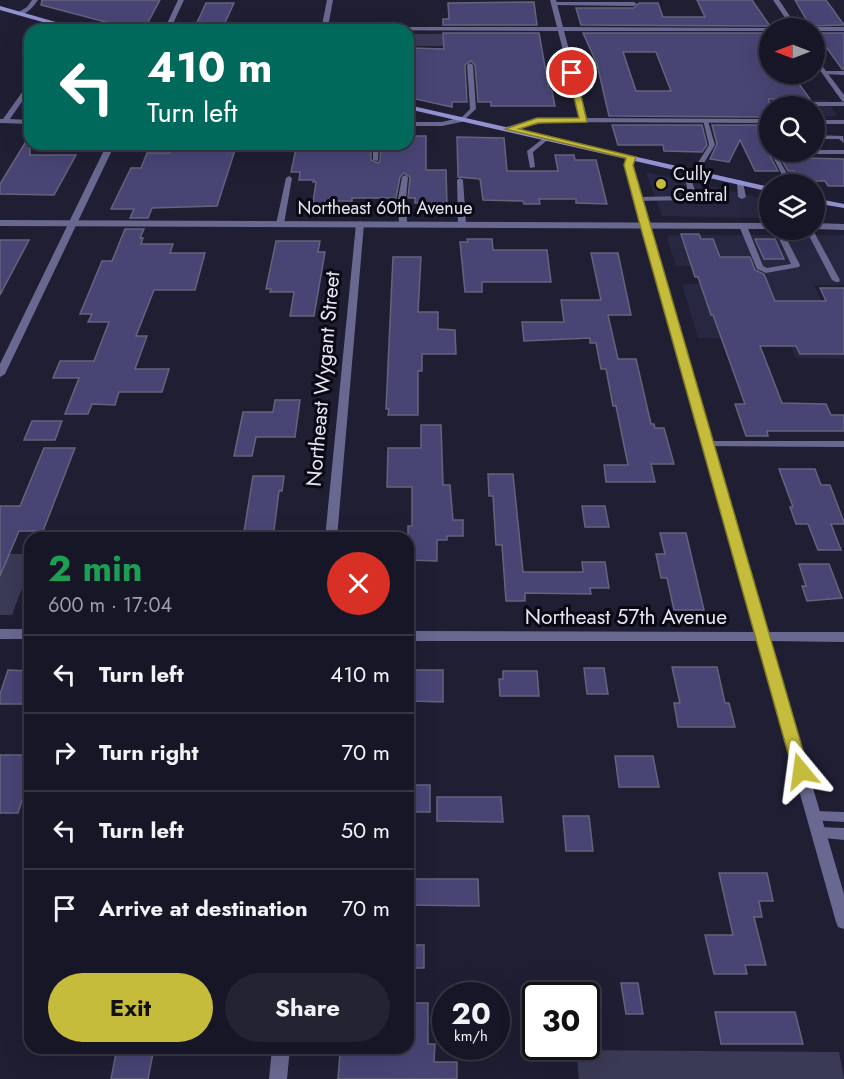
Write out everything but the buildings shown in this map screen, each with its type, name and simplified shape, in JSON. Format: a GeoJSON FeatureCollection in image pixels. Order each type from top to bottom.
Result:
{"type":"FeatureCollection","features":[{"type":"Feature","properties":{"kind":"main road"},"geometry":{"type":"LineString","coordinates":[[0,8],[55,24]]}},
{"type":"Feature","properties":{"kind":"main road"},"geometry":{"type":"LineString","coordinates":[[414,107],[759,187]]}},
{"type":"Feature","properties":{"kind":"main road"},"geometry":{"type":"LineString","coordinates":[[825,202],[844,206]]}},
{"type":"Feature","properties":{"kind":"street"},"geometry":{"type":"LineString","coordinates":[[19,14],[29,8],[35,0]]}},
{"type":"Feature","properties":{"kind":"street"},"geometry":{"type":"LineString","coordinates":[[170,24],[182,0]]}},
{"type":"Feature","properties":{"kind":"street"},"geometry":{"type":"LineString","coordinates":[[325,24],[330,0]]}},
{"type":"Feature","properties":{"kind":"street"},"geometry":{"type":"LineString","coordinates":[[776,0],[788,18]]}},
{"type":"Feature","properties":{"kind":"street"},"geometry":{"type":"LineString","coordinates":[[553,2],[584,120]]}},
{"type":"Feature","properties":{"kind":"street"},"geometry":{"type":"LineString","coordinates":[[414,30],[759,29]]}},
{"type":"Feature","properties":{"kind":"street"},"geometry":{"type":"LineString","coordinates":[[825,29],[844,29]]}},
{"type":"Feature","properties":{"kind":"street"},"geometry":{"type":"LineString","coordinates":[[826,73],[844,73]]}},
{"type":"Feature","properties":{"kind":"street"},"geometry":{"type":"LineString","coordinates":[[826,73],[844,102]]}},
{"type":"Feature","properties":{"kind":"street"},"geometry":{"type":"LineString","coordinates":[[3,121],[24,93]]}},
{"type":"Feature","properties":{"kind":"street"},"geometry":{"type":"LineString","coordinates":[[414,124],[442,124],[463,119]]}},
{"type":"Feature","properties":{"kind":"street"},"geometry":{"type":"LineString","coordinates":[[509,129],[537,120],[759,122]]}},
{"type":"Feature","properties":{"kind":"street"},"geometry":{"type":"LineString","coordinates":[[3,121],[24,122]]}},
{"type":"Feature","properties":{"kind":"street"},"geometry":{"type":"LineString","coordinates":[[825,122],[844,122]]}},
{"type":"Feature","properties":{"kind":"street"},"geometry":{"type":"LineString","coordinates":[[0,374],[108,150]]}},
{"type":"Feature","properties":{"kind":"street"},"geometry":{"type":"LineString","coordinates":[[631,157],[628,165],[844,922]]}},
{"type":"Feature","properties":{"kind":"street","name":"Northeast 60th Avenue"},"geometry":{"type":"LineString","coordinates":[[0,223],[759,226]]}},
{"type":"Feature","properties":{"kind":"street","name":"Northeast Wygant Street"},"geometry":{"type":"LineString","coordinates":[[332,532],[360,224]]}},
{"type":"Feature","properties":{"kind":"street"},"geometry":{"type":"LineString","coordinates":[[825,226],[844,227]]}},
{"type":"Feature","properties":{"kind":"street"},"geometry":{"type":"LineString","coordinates":[[0,634],[24,634]]}},
{"type":"Feature","properties":{"kind":"street","name":"Northeast 57th Avenue"},"geometry":{"type":"LineString","coordinates":[[414,636],[844,637]]}},
{"type":"Feature","properties":{"kind":"street"},"geometry":{"type":"LineString","coordinates":[[279,1079],[281,1054]]}},
{"type":"Feature","properties":{"kind":"lane"},"geometry":{"type":"LineString","coordinates":[[553,2],[634,4]]}},
{"type":"Feature","properties":{"kind":"lane"},"geometry":{"type":"LineString","coordinates":[[463,119],[473,110],[470,65]]}},
{"type":"Feature","properties":{"kind":"lane"},"geometry":{"type":"LineString","coordinates":[[825,103],[844,102]]}},
{"type":"Feature","properties":{"kind":"lane"},"geometry":{"type":"LineString","coordinates":[[638,199],[689,198],[692,194],[689,182],[712,145],[705,121]]}},
{"type":"Feature","properties":{"kind":"lane"},"geometry":{"type":"LineString","coordinates":[[825,137],[841,137],[844,141]]}},
{"type":"Feature","properties":{"kind":"lane"},"geometry":{"type":"LineString","coordinates":[[532,167],[530,151],[547,138]]}},
{"type":"Feature","properties":{"kind":"lane"},"geometry":{"type":"LineString","coordinates":[[376,150],[376,160]]}},
{"type":"Feature","properties":{"kind":"lane"},"geometry":{"type":"LineString","coordinates":[[825,152],[844,152]]}},
{"type":"Feature","properties":{"kind":"lane"},"geometry":{"type":"LineString","coordinates":[[403,224],[402,199],[405,177]]}},
{"type":"Feature","properties":{"kind":"lane"},"geometry":{"type":"LineString","coordinates":[[280,224],[290,178]]}},
{"type":"Feature","properties":{"kind":"lane"},"geometry":{"type":"LineString","coordinates":[[460,180],[462,225]]}},
{"type":"Feature","properties":{"kind":"lane"},"geometry":{"type":"LineString","coordinates":[[740,182],[742,196]]}},
{"type":"Feature","properties":{"kind":"lane"},"geometry":{"type":"LineString","coordinates":[[743,226],[760,267],[766,271],[795,265],[784,240]]}},
{"type":"Feature","properties":{"kind":"lane"},"geometry":{"type":"LineString","coordinates":[[814,240],[836,280]]}},
{"type":"Feature","properties":{"kind":"lane"},"geometry":{"type":"LineString","coordinates":[[707,444],[844,444]]}},
{"type":"Feature","properties":{"kind":"lane"},"geometry":{"type":"LineString","coordinates":[[814,816],[844,817]]}},
{"type":"Feature","properties":{"kind":"lane"},"geometry":{"type":"LineString","coordinates":[[818,833],[844,834]]}},
{"type":"Feature","properties":{"kind":"shaded area"},"geometry":{"type":"Polygon","coordinates":[[[414,34],[443,34],[444,46],[414,46],[414,34]]]}},
{"type":"Feature","properties":{"kind":"shaded area"},"geometry":{"type":"Polygon","coordinates":[[[825,100],[827,100],[837,116],[825,116],[825,100]]]}},
{"type":"Feature","properties":{"kind":"shaded area"},"geometry":{"type":"Polygon","coordinates":[[[646,172],[759,198],[759,218],[662,216],[646,172]]]}},
{"type":"Feature","properties":{"kind":"shaded area"},"geometry":{"type":"Polygon","coordinates":[[[669,235],[759,235],[759,240],[825,240],[825,235],[844,235],[844,285],[814,285],[844,347],[844,359],[796,358],[791,347],[771,347],[767,339],[698,338],[682,284],[747,284],[740,266],[676,266],[667,238],[669,235]]]}},
{"type":"Feature","properties":{"kind":"shaded area"},"geometry":{"type":"Polygon","coordinates":[[[0,554],[24,554],[24,583],[12,615],[0,615],[0,554]]]}},
{"type":"Feature","properties":{"kind":"shaded area"},"geometry":{"type":"Polygon","coordinates":[[[600,1050],[839,1052],[844,1079],[579,1079],[577,1060],[600,1060],[600,1050]]]}},
{"type":"Feature","properties":{"kind":"place","name":"Cully Central"},"geometry":{"type":"Point","coordinates":[661,184]}},
{"type":"Feature","properties":{"kind":"route"},"geometry":{"type":"LineString","coordinates":[[572,73],[584,120],[537,120],[509,129],[631,157],[628,165],[801,771]]}}]}
